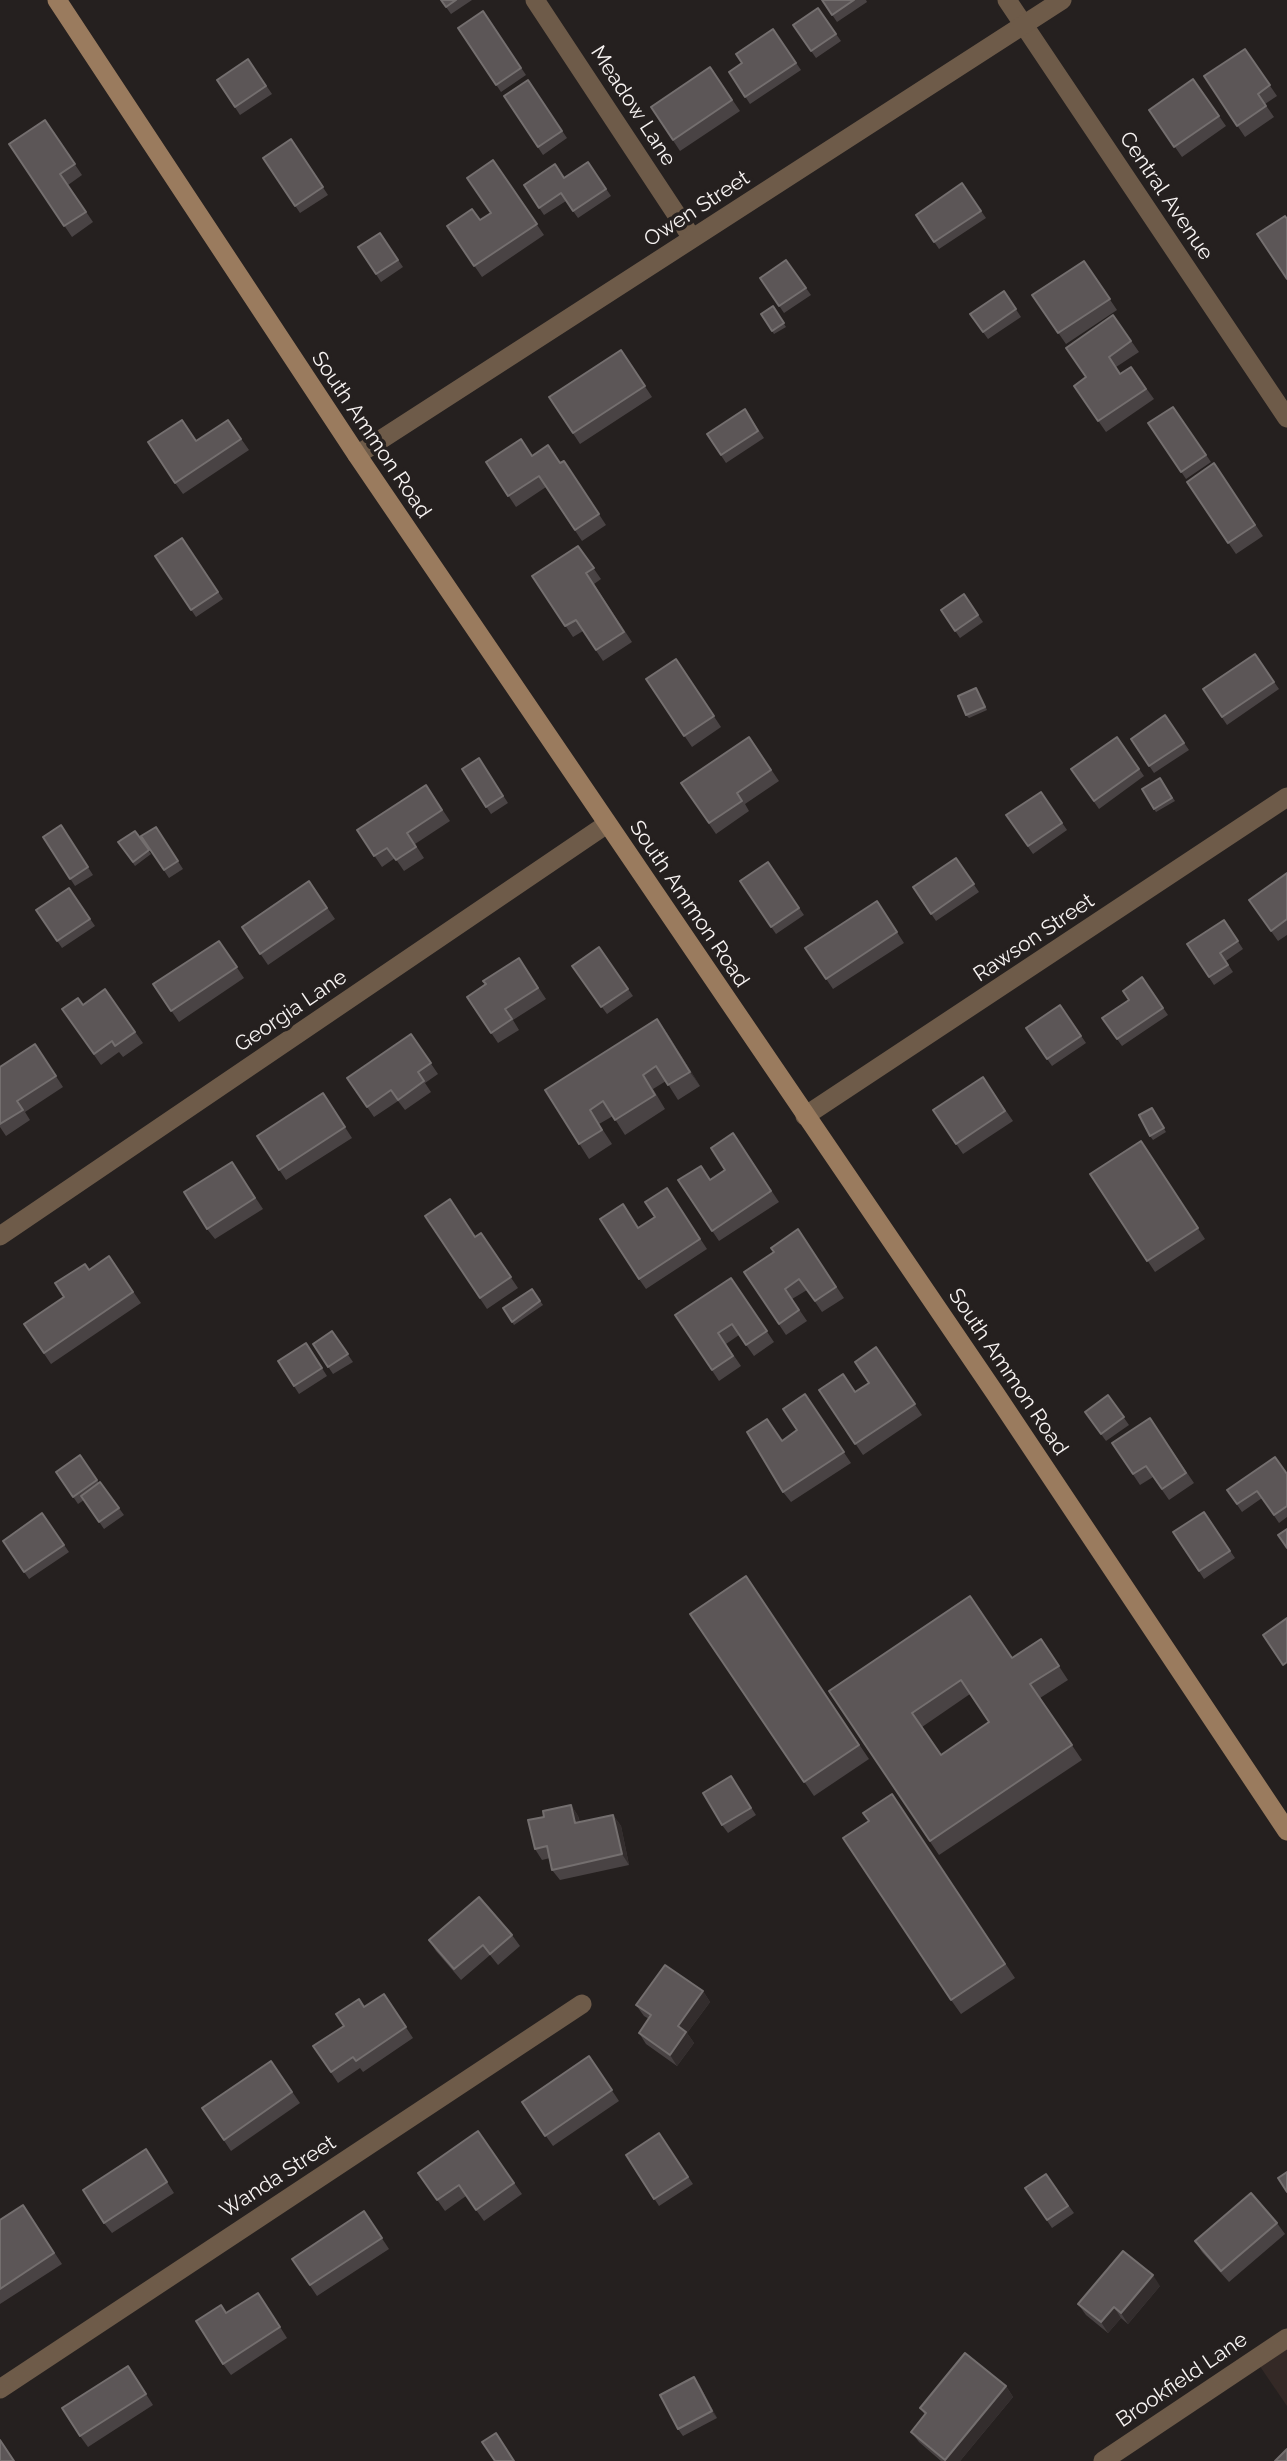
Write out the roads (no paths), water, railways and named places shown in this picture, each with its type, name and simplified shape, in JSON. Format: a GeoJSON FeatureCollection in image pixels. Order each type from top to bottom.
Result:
{"type":"FeatureCollection","features":[{"type":"Feature","properties":{"kind":"main road","name":"South Ammon Road"},"geometry":{"type":"LineString","coordinates":[[57,0],[357,455],[995,1393],[1287,1831]]}},
{"type":"Feature","properties":{"kind":"street","name":"Meadow Lane"},"geometry":{"type":"LineString","coordinates":[[535,0],[692,239]]}},
{"type":"Feature","properties":{"kind":"street","name":"Central Avenue"},"geometry":{"type":"LineString","coordinates":[[1007,0],[1287,418]]}},
{"type":"Feature","properties":{"kind":"street","name":"Owen Street"},"geometry":{"type":"LineString","coordinates":[[357,455],[1062,0]]}},
{"type":"Feature","properties":{"kind":"street","name":"Rawson Street"},"geometry":{"type":"LineString","coordinates":[[805,1116],[1287,797]]}},
{"type":"Feature","properties":{"kind":"street","name":"Georgia Lane"},"geometry":{"type":"LineString","coordinates":[[0,1236],[607,824]]}},
{"type":"Feature","properties":{"kind":"street","name":"Wanda Street"},"geometry":{"type":"LineString","coordinates":[[0,2389],[582,2004]]}},
{"type":"Feature","properties":{"kind":"street","name":"Brookfield Lane"},"geometry":{"type":"LineString","coordinates":[[1103,2461],[1287,2338]]}}]}
